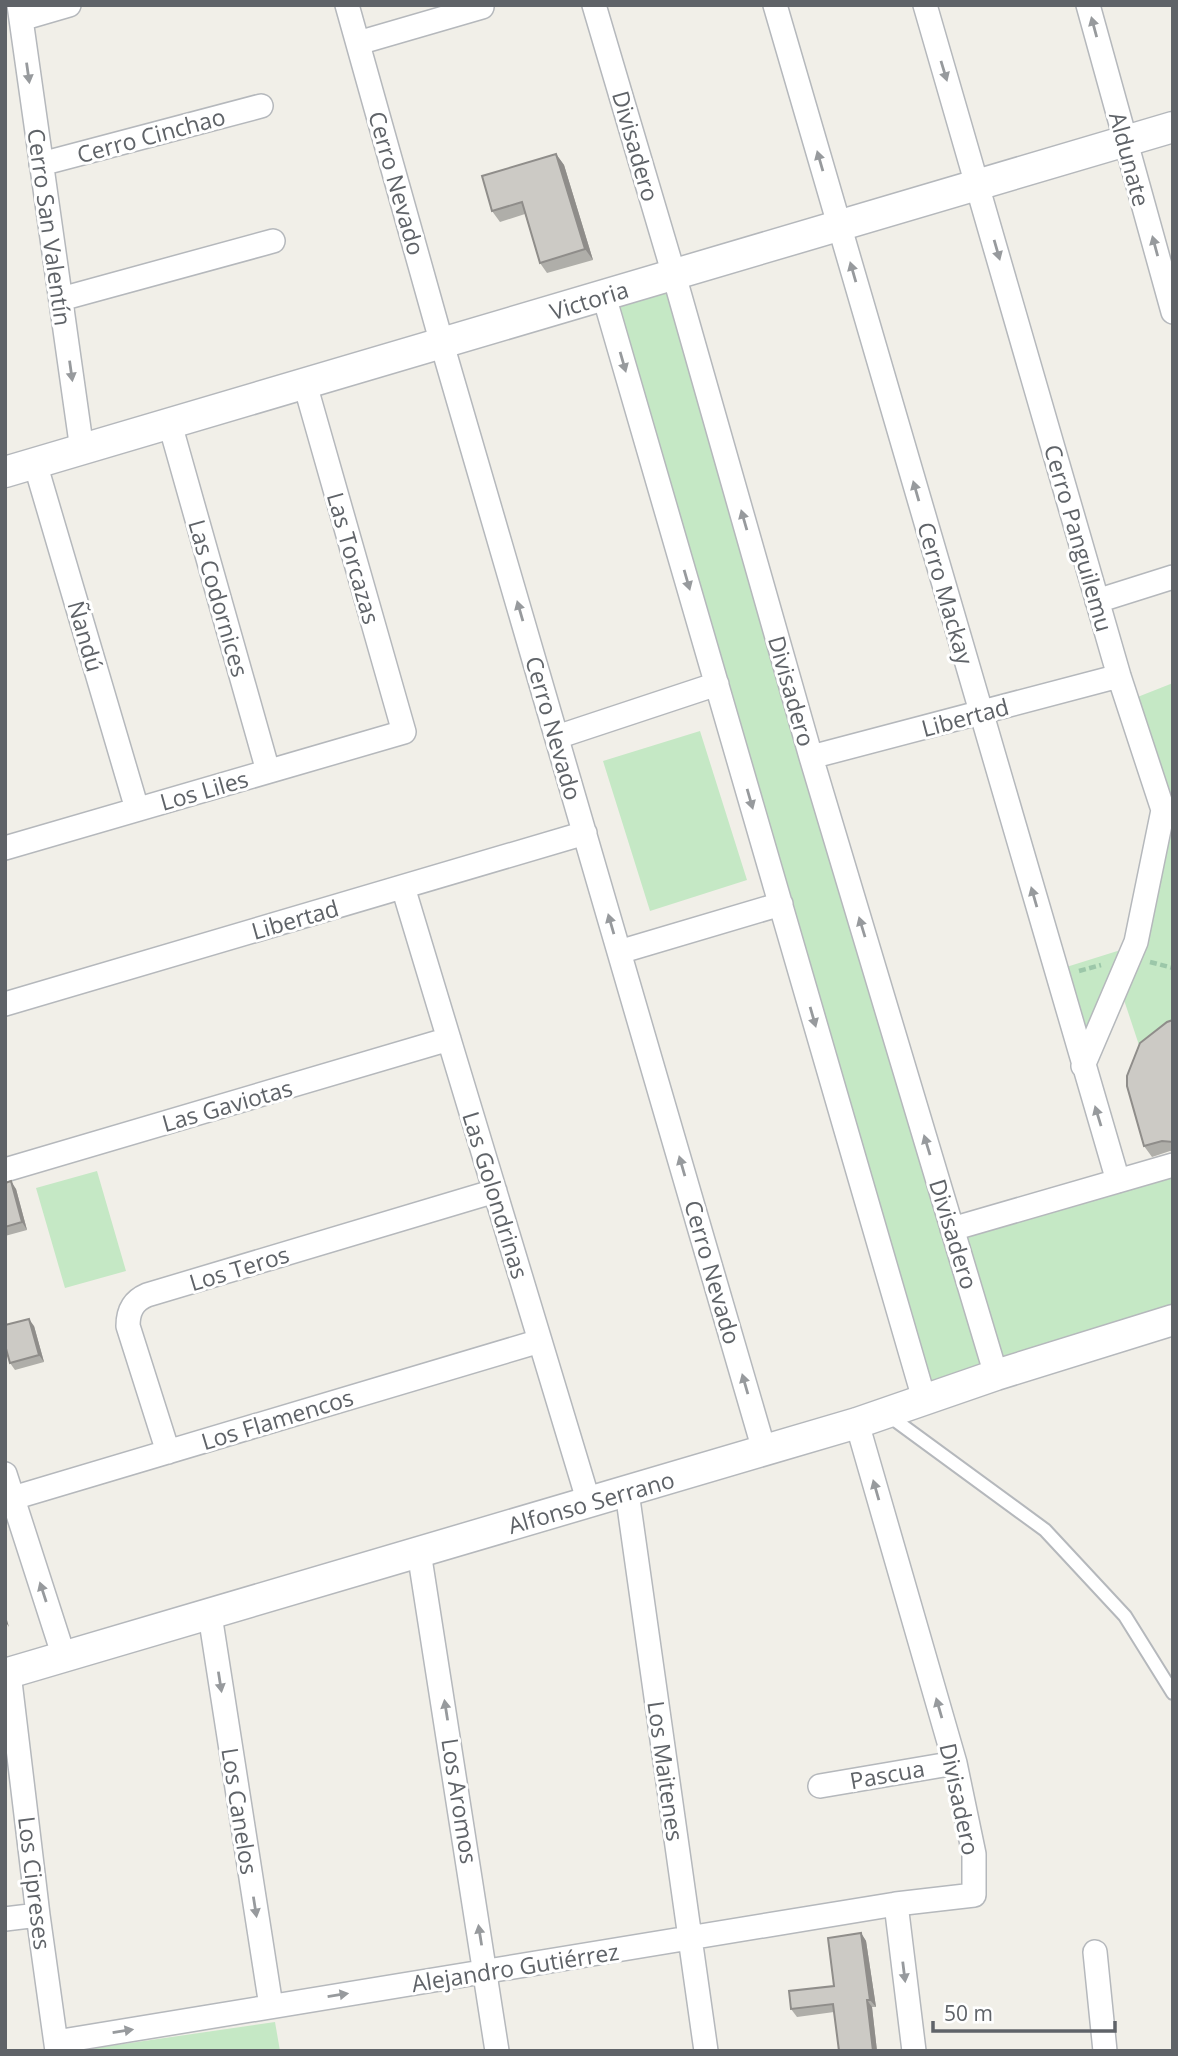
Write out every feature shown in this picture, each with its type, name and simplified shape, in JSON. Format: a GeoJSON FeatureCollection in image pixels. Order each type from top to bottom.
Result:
{"type":"FeatureCollection","features":[{"type":"Feature","properties":{"kind":"street"},"geometry":{"type":"LineString","coordinates":[[20,12],[69,5]]}},
{"type":"Feature","properties":{"kind":"street","name":"Cerro Nevado"},"geometry":{"type":"LineString","coordinates":[[347,5],[442,344],[764,1450]]}},
{"type":"Feature","properties":{"kind":"street","name":"Divisadero"},"geometry":{"type":"LineString","coordinates":[[594,5],[811,757],[996,1375]]}},
{"type":"Feature","properties":{"kind":"street","name":"Cerro Mackay"},"geometry":{"type":"LineString","coordinates":[[775,5],[1118,1181]]}},
{"type":"Feature","properties":{"kind":"street","name":"Cerro Panguilemu"},"geometry":{"type":"LineString","coordinates":[[925,5],[1119,676],[1163,810],[1136,942],[1083,1066]]}},
{"type":"Feature","properties":{"kind":"street","name":"Aldunate"},"geometry":{"type":"LineString","coordinates":[[1088,5],[1173,312]]}},
{"type":"Feature","properties":{"kind":"street"},"geometry":{"type":"LineString","coordinates":[[358,43],[482,7]]}},
{"type":"Feature","properties":{"kind":"street","name":"Cerro San Valentín"},"geometry":{"type":"LineString","coordinates":[[20,12],[82,450]]}},
{"type":"Feature","properties":{"kind":"street","name":"Cerro Cinchao"},"geometry":{"type":"LineString","coordinates":[[41,164],[261,106]]}},
{"type":"Feature","properties":{"kind":"street","name":"Victoria"},"geometry":{"type":"LineString","coordinates":[[5,472],[1173,127]]}},
{"type":"Feature","properties":{"kind":"street"},"geometry":{"type":"LineString","coordinates":[[61,299],[273,241]]}},
{"type":"Feature","properties":{"kind":"street"},"geometry":{"type":"LineString","coordinates":[[604,296],[924,1399]]}},
{"type":"Feature","properties":{"kind":"street","name":"Las Torcazas"},"geometry":{"type":"LineString","coordinates":[[305,384],[404,732]]}},
{"type":"Feature","properties":{"kind":"street","name":"Las Codornices"},"geometry":{"type":"LineString","coordinates":[[170,424],[268,771]]}},
{"type":"Feature","properties":{"kind":"street","name":"Ñandú"},"geometry":{"type":"LineString","coordinates":[[35,463],[137,809]]}},
{"type":"Feature","properties":{"kind":"street"},"geometry":{"type":"LineString","coordinates":[[1097,601],[1173,577]]}},
{"type":"Feature","properties":{"kind":"street","name":"Libertad"},"geometry":{"type":"LineString","coordinates":[[811,757],[1119,676]]}},
{"type":"Feature","properties":{"kind":"street"},"geometry":{"type":"LineString","coordinates":[[557,737],[717,684]]}},
{"type":"Feature","properties":{"kind":"street","name":"Los Liles"},"geometry":{"type":"LineString","coordinates":[[5,848],[404,732]]}},
{"type":"Feature","properties":{"kind":"street","name":"Libertad"},"geometry":{"type":"LineString","coordinates":[[5,1004],[584,833]]}},
{"type":"Feature","properties":{"kind":"street","name":"Las Golondrinas"},"geometry":{"type":"LineString","coordinates":[[402,887],[589,1503]]}},
{"type":"Feature","properties":{"kind":"street"},"geometry":{"type":"LineString","coordinates":[[619,952],[781,904]]}},
{"type":"Feature","properties":{"kind":"street","name":"Las Gaviotas"},"geometry":{"type":"LineString","coordinates":[[5,1170],[449,1039]]}},
{"type":"Feature","properties":{"kind":"street"},"geometry":{"type":"LineString","coordinates":[[952,1229],[1173,1165]]}},
{"type":"Feature","properties":{"kind":"street","name":"Los Teros"},"geometry":{"type":"LineString","coordinates":[[168,1451],[128,1326],[129,1313],[136,1302],[147,1295],[495,1191]]}},
{"type":"Feature","properties":{"kind":"street","name":"Alfonso Serrano"},"geometry":{"type":"LineString","coordinates":[[7,1673],[856,1423],[996,1375],[1173,1320]]}},
{"type":"Feature","properties":{"kind":"street","name":"Los Flamencos"},"geometry":{"type":"LineString","coordinates":[[13,1498],[540,1341]]}},
{"type":"Feature","properties":{"kind":"street","name":"Divisadero"},"geometry":{"type":"LineString","coordinates":[[856,1423],[955,1763],[974,1854],[974,1895]]}},
{"type":"Feature","properties":{"kind":"street"},"geometry":{"type":"LineString","coordinates":[[5,1474],[64,1657]]}},
{"type":"Feature","properties":{"kind":"street","name":"Los Maitenes"},"geometry":{"type":"LineString","coordinates":[[627,1492],[706,2051]]}},
{"type":"Feature","properties":{"kind":"street","name":"Los Aromos"},"geometry":{"type":"LineString","coordinates":[[419,1552],[497,2051]]}},
{"type":"Feature","properties":{"kind":"street","name":"Los Canelos"},"geometry":{"type":"LineString","coordinates":[[210,1615],[271,2006]]}},
{"type":"Feature","properties":{"kind":"street","name":"Los Cipreses"},"geometry":{"type":"LineString","coordinates":[[7,1673],[57,2046]]}},
{"type":"Feature","properties":{"kind":"street","name":"Pascua"},"geometry":{"type":"LineString","coordinates":[[820,1786],[955,1763]]}},
{"type":"Feature","properties":{"kind":"street","name":"Alejandro Gutiérrez"},"geometry":{"type":"LineString","coordinates":[[57,2046],[271,2006],[896,1904],[974,1895]]}},
{"type":"Feature","properties":{"kind":"street"},"geometry":{"type":"LineString","coordinates":[[896,1904],[914,2051]]}},
{"type":"Feature","properties":{"kind":"street"},"geometry":{"type":"LineString","coordinates":[[5,1919],[38,1914]]}},
{"type":"Feature","properties":{"kind":"street"},"geometry":{"type":"LineString","coordinates":[[1095,1952],[1105,2051]]}},
{"type":"Feature","properties":{"kind":"lane"},"geometry":{"type":"LineString","coordinates":[[885,1412],[1045,1530],[1125,1616],[1173,1693]]}},
{"type":"Feature","properties":{"kind":"green space"},"geometry":{"type":"Polygon","coordinates":[[[669,287],[981,1369],[932,1386],[613,304],[669,287]]]}},
{"type":"Feature","properties":{"kind":"green space"},"geometry":{"type":"Polygon","coordinates":[[[1173,683],[1173,1029],[1139,1045],[1123,997],[1169,816],[1135,698],[1173,683]]]}},
{"type":"Feature","properties":{"kind":"green space"},"geometry":{"type":"Polygon","coordinates":[[[700,731],[747,880],[650,911],[603,761],[700,731]]]}},
{"type":"Feature","properties":{"kind":"green space"},"geometry":{"type":"Polygon","coordinates":[[[1127,948],[1084,1046],[1060,969],[1127,948]]]}},
{"type":"Feature","properties":{"kind":"green space"},"geometry":{"type":"Polygon","coordinates":[[[97,1171],[126,1271],[65,1288],[36,1188],[97,1171]]]}},
{"type":"Feature","properties":{"kind":"green space"},"geometry":{"type":"Polygon","coordinates":[[[1173,1174],[1173,1308],[1004,1363],[966,1234],[1173,1174]]]}},
{"type":"Feature","properties":{"kind":"green space"},"geometry":{"type":"Polygon","coordinates":[[[275,2022],[280,2051],[82,2050],[275,2022]]]}},
{"type":"Feature","properties":{"kind":"building"},"geometry":{"type":"Polygon","coordinates":[[[556,154],[585,249],[540,263],[522,202],[492,211],[482,176],[556,154]]]}},
{"type":"Feature","properties":{"kind":"building"},"geometry":{"type":"Polygon","coordinates":[[[1173,1020],[1173,1142],[1162,1141],[1144,1146],[1127,1086],[1127,1076],[1140,1043],[1173,1020]]]}},
{"type":"Feature","properties":{"kind":"building"},"geometry":{"type":"Polygon","coordinates":[[[11,1181],[22,1222],[5,1227],[5,1183],[11,1181]]]}},
{"type":"Feature","properties":{"kind":"building"},"geometry":{"type":"Polygon","coordinates":[[[29,1319],[39,1355],[10,1363],[5,1345],[5,1325],[29,1319]]]}},
{"type":"Feature","properties":{"kind":"building"},"geometry":{"type":"Polygon","coordinates":[[[861,1933],[870,2000],[867,2000],[873,2051],[839,2051],[833,2004],[791,2009],[789,1991],[834,1986],[828,1938],[861,1933]]]}}]}
